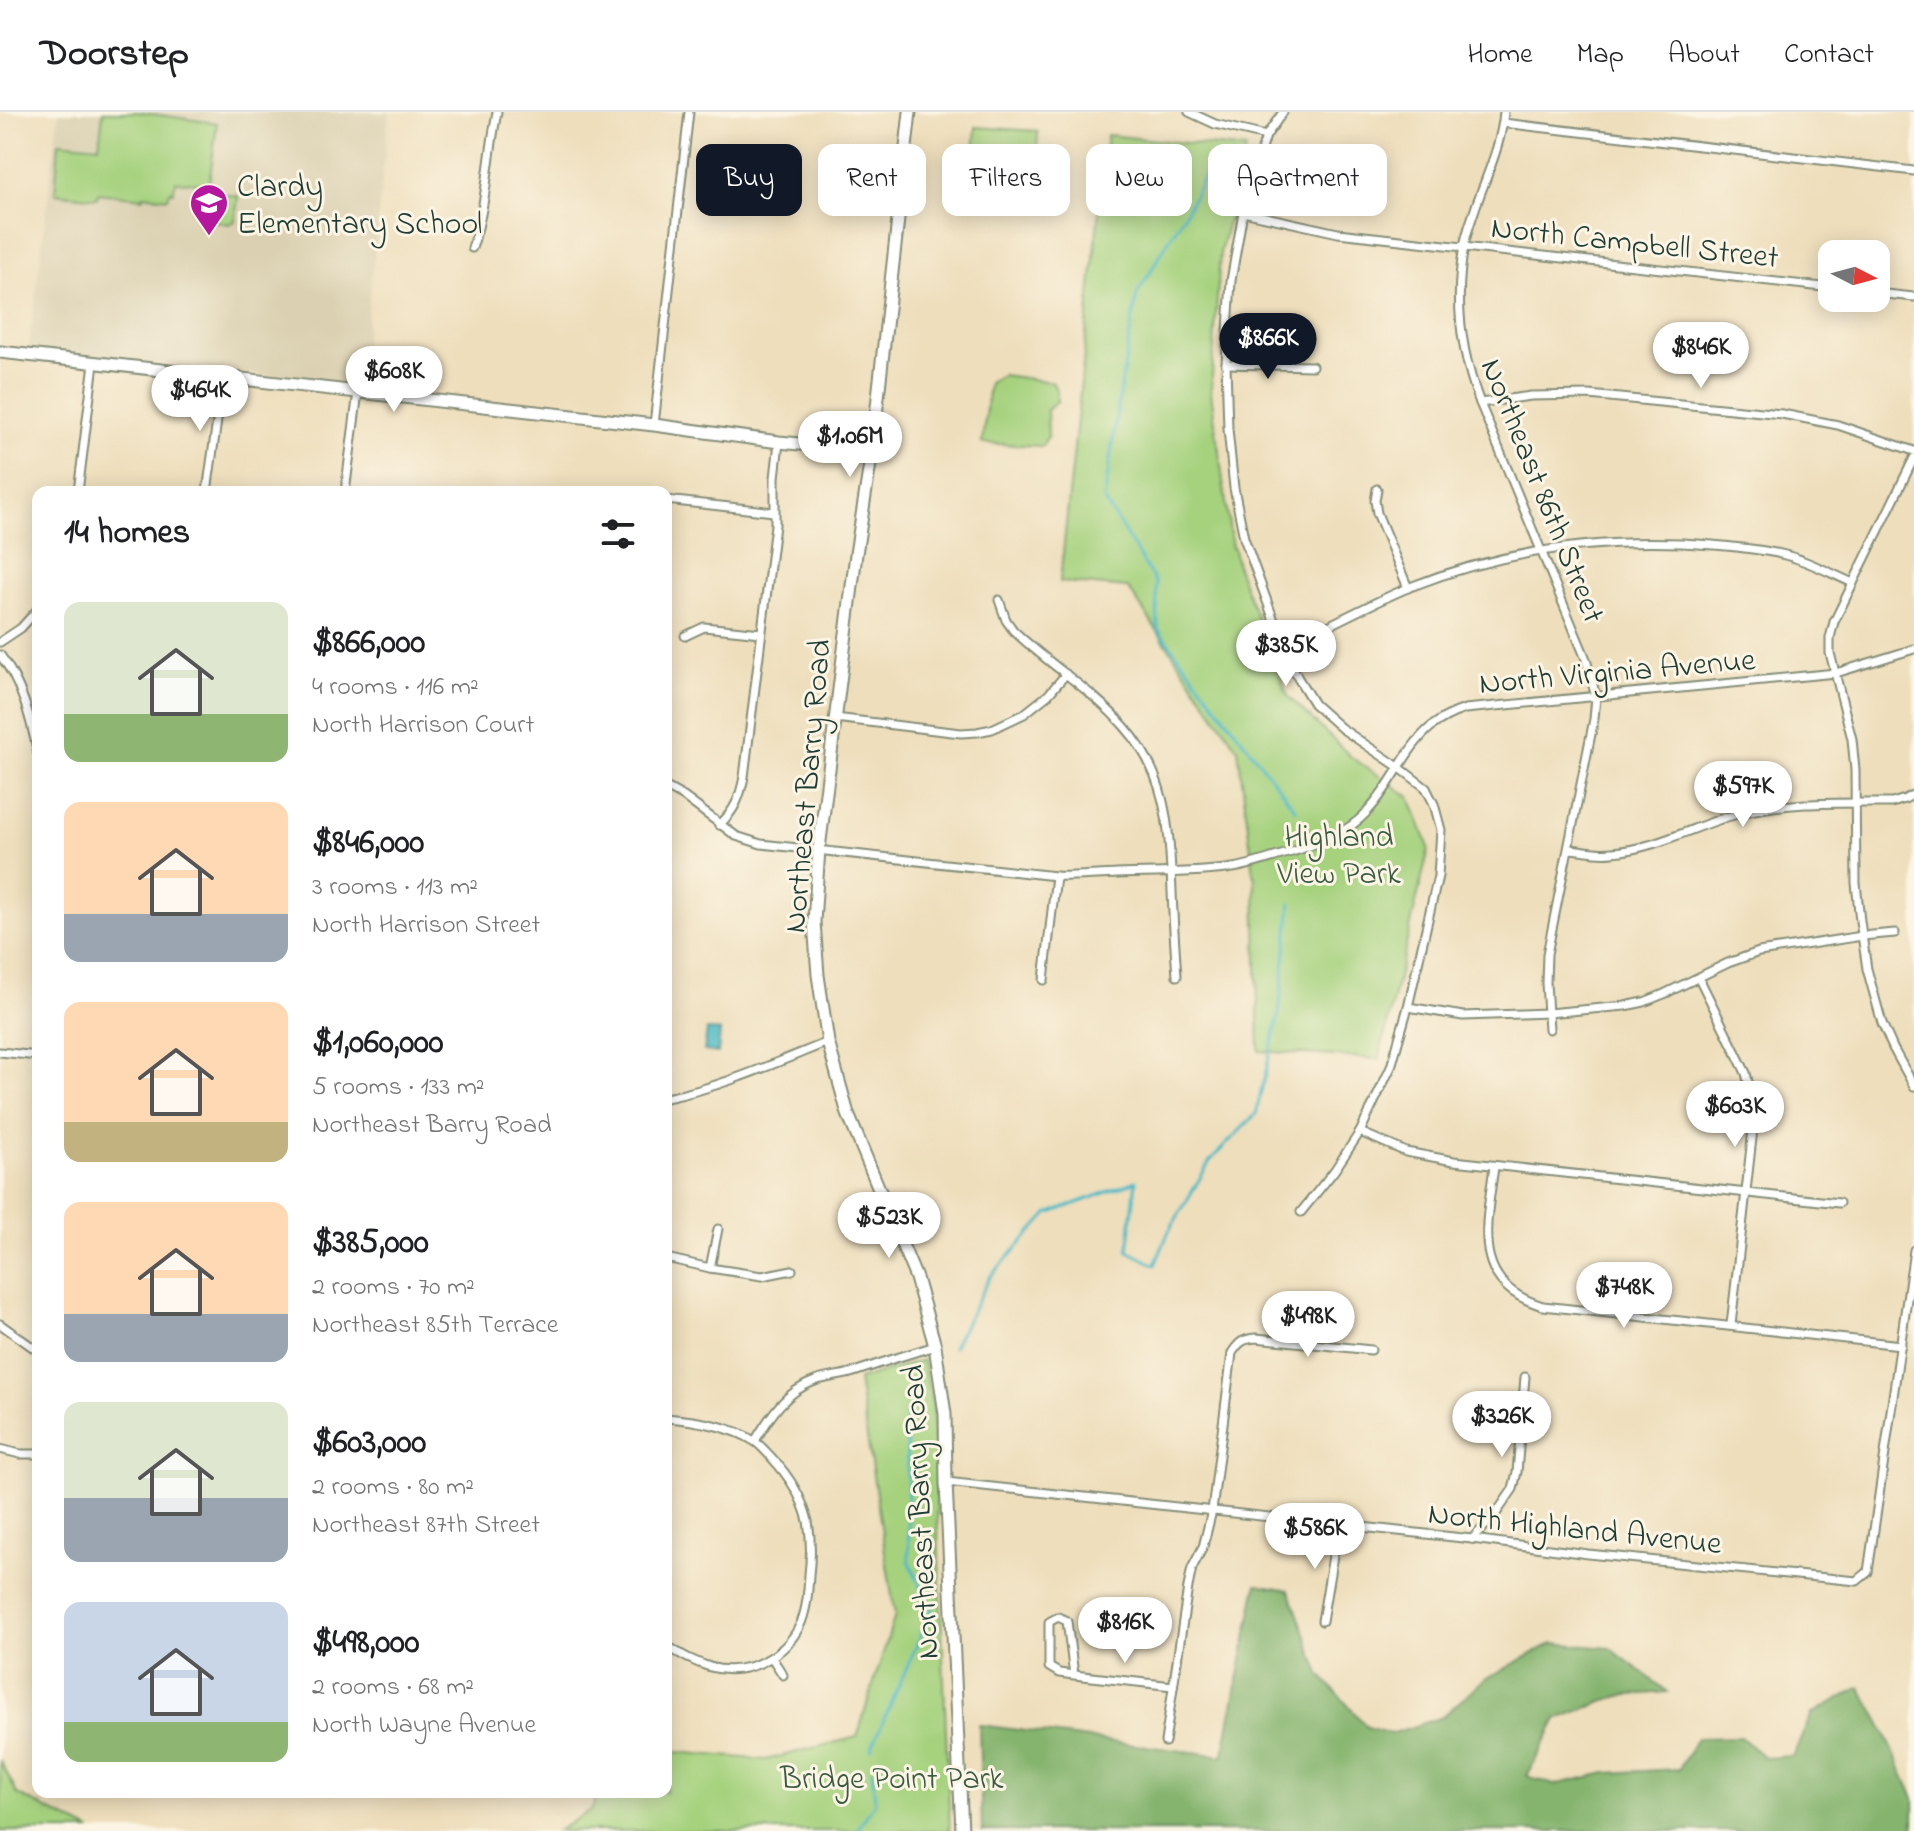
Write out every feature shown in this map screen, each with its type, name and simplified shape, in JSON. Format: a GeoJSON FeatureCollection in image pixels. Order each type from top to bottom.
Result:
{"type":"FeatureCollection","features":[{"type":"Feature","properties":{"kind":"main road","name":"Northeast Barry Road"},"geometry":{"type":"LineString","coordinates":[[910,112],[872,451],[819,849],[814,922],[828,1042],[848,1114],[916,1278],[935,1346],[945,1414],[962,1831]]}},
{"type":"Feature","properties":{"kind":"main road"},"geometry":{"type":"LineString","coordinates":[[0,352],[872,451]]}},
{"type":"Feature","properties":{"kind":"street"},"geometry":{"type":"LineString","coordinates":[[472,248],[480,222],[497,112]]}},
{"type":"Feature","properties":{"kind":"street"},"geometry":{"type":"LineString","coordinates":[[654,425],[689,112]]}},
{"type":"Feature","properties":{"kind":"street"},"geometry":{"type":"LineString","coordinates":[[1189,112],[1215,124],[1266,136]]}},
{"type":"Feature","properties":{"kind":"street"},"geometry":{"type":"LineString","coordinates":[[1264,144],[1283,112]]}},
{"type":"Feature","properties":{"kind":"street","name":"Northeast 86th Street"},"geometry":{"type":"LineString","coordinates":[[1504,112],[1493,164],[1464,247],[1459,299],[1468,373],[1586,659],[1596,697],[1547,954],[1549,1029]]}},
{"type":"Feature","properties":{"kind":"street"},"geometry":{"type":"LineString","coordinates":[[1503,123],[1914,171]]}},
{"type":"Feature","properties":{"kind":"street"},"geometry":{"type":"LineString","coordinates":[[1242,216],[1231,281],[1226,364],[1228,429],[1234,488],[1258,578],[1284,648],[1314,704],[1341,728],[1426,788],[1441,830],[1438,876],[1391,1067],[1360,1132],[1301,1212]]}},
{"type":"Feature","properties":{"kind":"street","name":"North Campbell Street"},"geometry":{"type":"LineString","coordinates":[[1261,216],[1338,233],[1818,286]]}},
{"type":"Feature","properties":{"kind":"street"},"geometry":{"type":"LineString","coordinates":[[1890,294],[1914,297]]}},
{"type":"Feature","properties":{"kind":"street"},"geometry":{"type":"LineString","coordinates":[[79,486],[94,363]]}},
{"type":"Feature","properties":{"kind":"street"},"geometry":{"type":"LineString","coordinates":[[1226,364],[1312,366]]}},
{"type":"Feature","properties":{"kind":"street"},"geometry":{"type":"LineString","coordinates":[[208,486],[223,378]]}},
{"type":"Feature","properties":{"kind":"street"},"geometry":{"type":"LineString","coordinates":[[346,486],[358,392]]}},
{"type":"Feature","properties":{"kind":"street"},"geometry":{"type":"LineString","coordinates":[[1480,403],[1531,396],[1589,395],[1782,414],[1838,425],[1914,451]]}},
{"type":"Feature","properties":{"kind":"street"},"geometry":{"type":"LineString","coordinates":[[719,825],[737,804],[744,777],[775,525],[779,442]]}},
{"type":"Feature","properties":{"kind":"street"},"geometry":{"type":"LineString","coordinates":[[1914,458],[1834,622],[1830,638],[1830,653],[1852,739],[1856,883],[1867,969],[1882,1023],[1914,1086]]}},
{"type":"Feature","properties":{"kind":"street"},"geometry":{"type":"LineString","coordinates":[[1377,489],[1377,513],[1408,588]]}},
{"type":"Feature","properties":{"kind":"street"},"geometry":{"type":"LineString","coordinates":[[672,501],[774,512]]}},
{"type":"Feature","properties":{"kind":"street"},"geometry":{"type":"LineString","coordinates":[[1284,648],[1408,588],[1444,575],[1542,551],[1619,542],[1749,548],[1793,557],[1853,583]]}},
{"type":"Feature","properties":{"kind":"street"},"geometry":{"type":"LineString","coordinates":[[999,600],[1013,630],[1113,715],[1136,741],[1159,783],[1167,814],[1177,976]]}},
{"type":"Feature","properties":{"kind":"street"},"geometry":{"type":"LineString","coordinates":[[0,642],[21,628],[32,616]]}},
{"type":"Feature","properties":{"kind":"street"},"geometry":{"type":"LineString","coordinates":[[685,636],[704,627],[761,633]]}},
{"type":"Feature","properties":{"kind":"street","name":"North Virginia Avenue"},"geometry":{"type":"LineString","coordinates":[[672,790],[736,836],[761,844],[1056,876],[1171,874],[1236,867],[1319,843],[1352,826],[1367,813],[1421,737],[1434,724],[1465,709],[1836,673],[1914,649]]}},
{"type":"Feature","properties":{"kind":"street"},"geometry":{"type":"LineString","coordinates":[[0,655],[14,678],[32,724]]}},
{"type":"Feature","properties":{"kind":"street"},"geometry":{"type":"LineString","coordinates":[[835,718],[961,733],[977,732],[992,729],[1024,714],[1048,695],[1066,674]]}},
{"type":"Feature","properties":{"kind":"street"},"geometry":{"type":"LineString","coordinates":[[1569,849],[1609,853],[1629,850],[1737,814],[1800,805],[1892,803],[1914,794]]}},
{"type":"Feature","properties":{"kind":"street"},"geometry":{"type":"LineString","coordinates":[[1044,980],[1056,876]]}},
{"type":"Feature","properties":{"kind":"street"},"geometry":{"type":"LineString","coordinates":[[1408,1007],[1463,1016],[1604,1009],[1644,1002],[1759,952],[1895,933]]}},
{"type":"Feature","properties":{"kind":"street"},"geometry":{"type":"LineString","coordinates":[[1699,978],[1746,1073],[1753,1114],[1731,1325]]}},
{"type":"Feature","properties":{"kind":"street"},"geometry":{"type":"LineString","coordinates":[[672,1097],[722,1083],[828,1042]]}},
{"type":"Feature","properties":{"kind":"street"},"geometry":{"type":"LineString","coordinates":[[0,1052],[32,1055]]}},
{"type":"Feature","properties":{"kind":"street"},"geometry":{"type":"LineString","coordinates":[[1360,1132],[1406,1152],[1444,1160],[1839,1203]]}},
{"type":"Feature","properties":{"kind":"street"},"geometry":{"type":"LineString","coordinates":[[1494,1167],[1487,1224],[1489,1258],[1501,1282],[1520,1298],[1543,1306],[1901,1345],[1914,1250]]}},
{"type":"Feature","properties":{"kind":"street"},"geometry":{"type":"LineString","coordinates":[[710,1268],[718,1229]]}},
{"type":"Feature","properties":{"kind":"street"},"geometry":{"type":"LineString","coordinates":[[672,1259],[762,1276],[792,1270]]}},
{"type":"Feature","properties":{"kind":"street"},"geometry":{"type":"LineString","coordinates":[[0,1324],[32,1347]]}},
{"type":"Feature","properties":{"kind":"street"},"geometry":{"type":"LineString","coordinates":[[1165,1742],[1192,1568],[1203,1547],[1212,1511],[1232,1353],[1244,1339],[1256,1338],[1371,1350]]}},
{"type":"Feature","properties":{"kind":"street","name":"North Highland Avenue"},"geometry":{"type":"LineString","coordinates":[[946,1482],[1857,1581],[1868,1572],[1901,1345]]}},
{"type":"Feature","properties":{"kind":"street"},"geometry":{"type":"LineString","coordinates":[[755,1441],[777,1407],[811,1382],[856,1372],[935,1346]]}},
{"type":"Feature","properties":{"kind":"street"},"geometry":{"type":"LineString","coordinates":[[1472,1539],[1493,1518],[1513,1489],[1525,1377]]}},
{"type":"Feature","properties":{"kind":"street"},"geometry":{"type":"LineString","coordinates":[[672,1419],[724,1429],[755,1441],[779,1465],[795,1489],[808,1520],[810,1542],[804,1613],[792,1638],[772,1658],[741,1668],[712,1668],[672,1649]]}},
{"type":"Feature","properties":{"kind":"street"},"geometry":{"type":"LineString","coordinates":[[0,1449],[32,1454]]}},
{"type":"Feature","properties":{"kind":"street"},"geometry":{"type":"LineString","coordinates":[[1322,1621],[1338,1526]]}},
{"type":"Feature","properties":{"kind":"street"},"geometry":{"type":"LineString","coordinates":[[1074,1675],[1067,1621],[1058,1617],[1049,1622],[1049,1667],[1059,1673],[1074,1675],[1173,1686]]}},
{"type":"Feature","properties":{"kind":"street"},"geometry":{"type":"LineString","coordinates":[[772,1658],[783,1675]]}},
{"type":"Feature","properties":{"kind":"shaded area","name":"Clardy Elementary School"},"geometry":{"type":"Polygon","coordinates":[[[59,112],[389,112],[360,386],[29,349],[59,112]]]}},
{"type":"Feature","properties":{"kind":"green space"},"geometry":{"type":"Polygon","coordinates":[[[103,112],[137,112],[217,123],[209,184],[176,181],[168,198],[98,193],[97,198],[55,193],[59,142],[99,146],[103,112]]]}},
{"type":"Feature","properties":{"kind":"green space"},"geometry":{"type":"Polygon","coordinates":[[[976,127],[1038,131],[1037,144],[975,144],[976,127]]]}},
{"type":"Feature","properties":{"kind":"green space","name":"Highland View Park"},"geometry":{"type":"Polygon","coordinates":[[[1107,135],[1208,145],[1208,216],[1229,216],[1220,253],[1211,392],[1237,567],[1288,696],[1351,757],[1410,797],[1429,848],[1379,1059],[1259,1051],[1255,881],[1238,749],[1128,588],[1060,582],[1098,216],[1192,216],[1192,144],[1106,144],[1107,135]]]}},
{"type":"Feature","properties":{"kind":"green space"},"geometry":{"type":"Polygon","coordinates":[[[224,194],[238,196],[235,221],[228,224],[215,221],[218,197],[224,194]]]}},
{"type":"Feature","properties":{"kind":"green space"},"geometry":{"type":"Polygon","coordinates":[[[1002,375],[1052,382],[1057,391],[1057,402],[1047,410],[1048,436],[1042,446],[982,443],[989,383],[1002,375]]]}},
{"type":"Feature","properties":{"kind":"green space","name":"Bridge Point Park"},"geometry":{"type":"Polygon","coordinates":[[[923,1360],[933,1408],[950,1831],[557,1831],[592,1809],[596,1798],[672,1798],[672,1752],[766,1760],[857,1737],[895,1615],[858,1380],[923,1360]]]}},
{"type":"Feature","properties":{"kind":"green space"},"geometry":{"type":"Polygon","coordinates":[[[1257,1584],[1289,1590],[1320,1674],[1367,1727],[1391,1734],[1442,1717],[1485,1679],[1553,1643],[1610,1648],[1668,1692],[1619,1696],[1557,1719],[1527,1776],[1554,1785],[1606,1773],[1679,1769],[1697,1738],[1741,1737],[1765,1758],[1793,1756],[1812,1714],[1860,1687],[1881,1724],[1914,1798],[1914,1831],[982,1831],[979,1725],[1223,1756],[1257,1584]]]}},
{"type":"Feature","properties":{"kind":"green space"},"geometry":{"type":"Polygon","coordinates":[[[0,1760],[17,1794],[91,1831],[0,1831],[0,1760]]]}},
{"type":"Feature","properties":{"kind":"water"},"geometry":{"type":"Polygon","coordinates":[[[707,1030],[720,1031],[718,1053],[704,1051],[707,1030]]]}},
{"type":"Feature","properties":{"kind":"waterway"},"geometry":{"type":"LineString","coordinates":[[1208,169],[1137,294],[1104,500],[1156,583],[1158,629],[1296,810]]}},
{"type":"Feature","properties":{"kind":"waterway"},"geometry":{"type":"LineString","coordinates":[[953,1347],[990,1277],[1048,1214],[1136,1181],[1128,1251],[1155,1265],[1169,1231],[1210,1161],[1256,1114],[1279,1014],[1291,904]]}},
{"type":"Feature","properties":{"kind":"waterway"},"geometry":{"type":"LineString","coordinates":[[871,1749],[932,1610],[909,1561],[906,1414],[919,1378]]}},
{"type":"Feature","properties":{"kind":"waterway"},"geometry":{"type":"LineString","coordinates":[[857,1831],[875,1802],[872,1770]]}},
{"type":"Feature","properties":{"kind":"place","name":"Clardy Elementary School"},"geometry":{"type":"Point","coordinates":[209,237]}}]}
